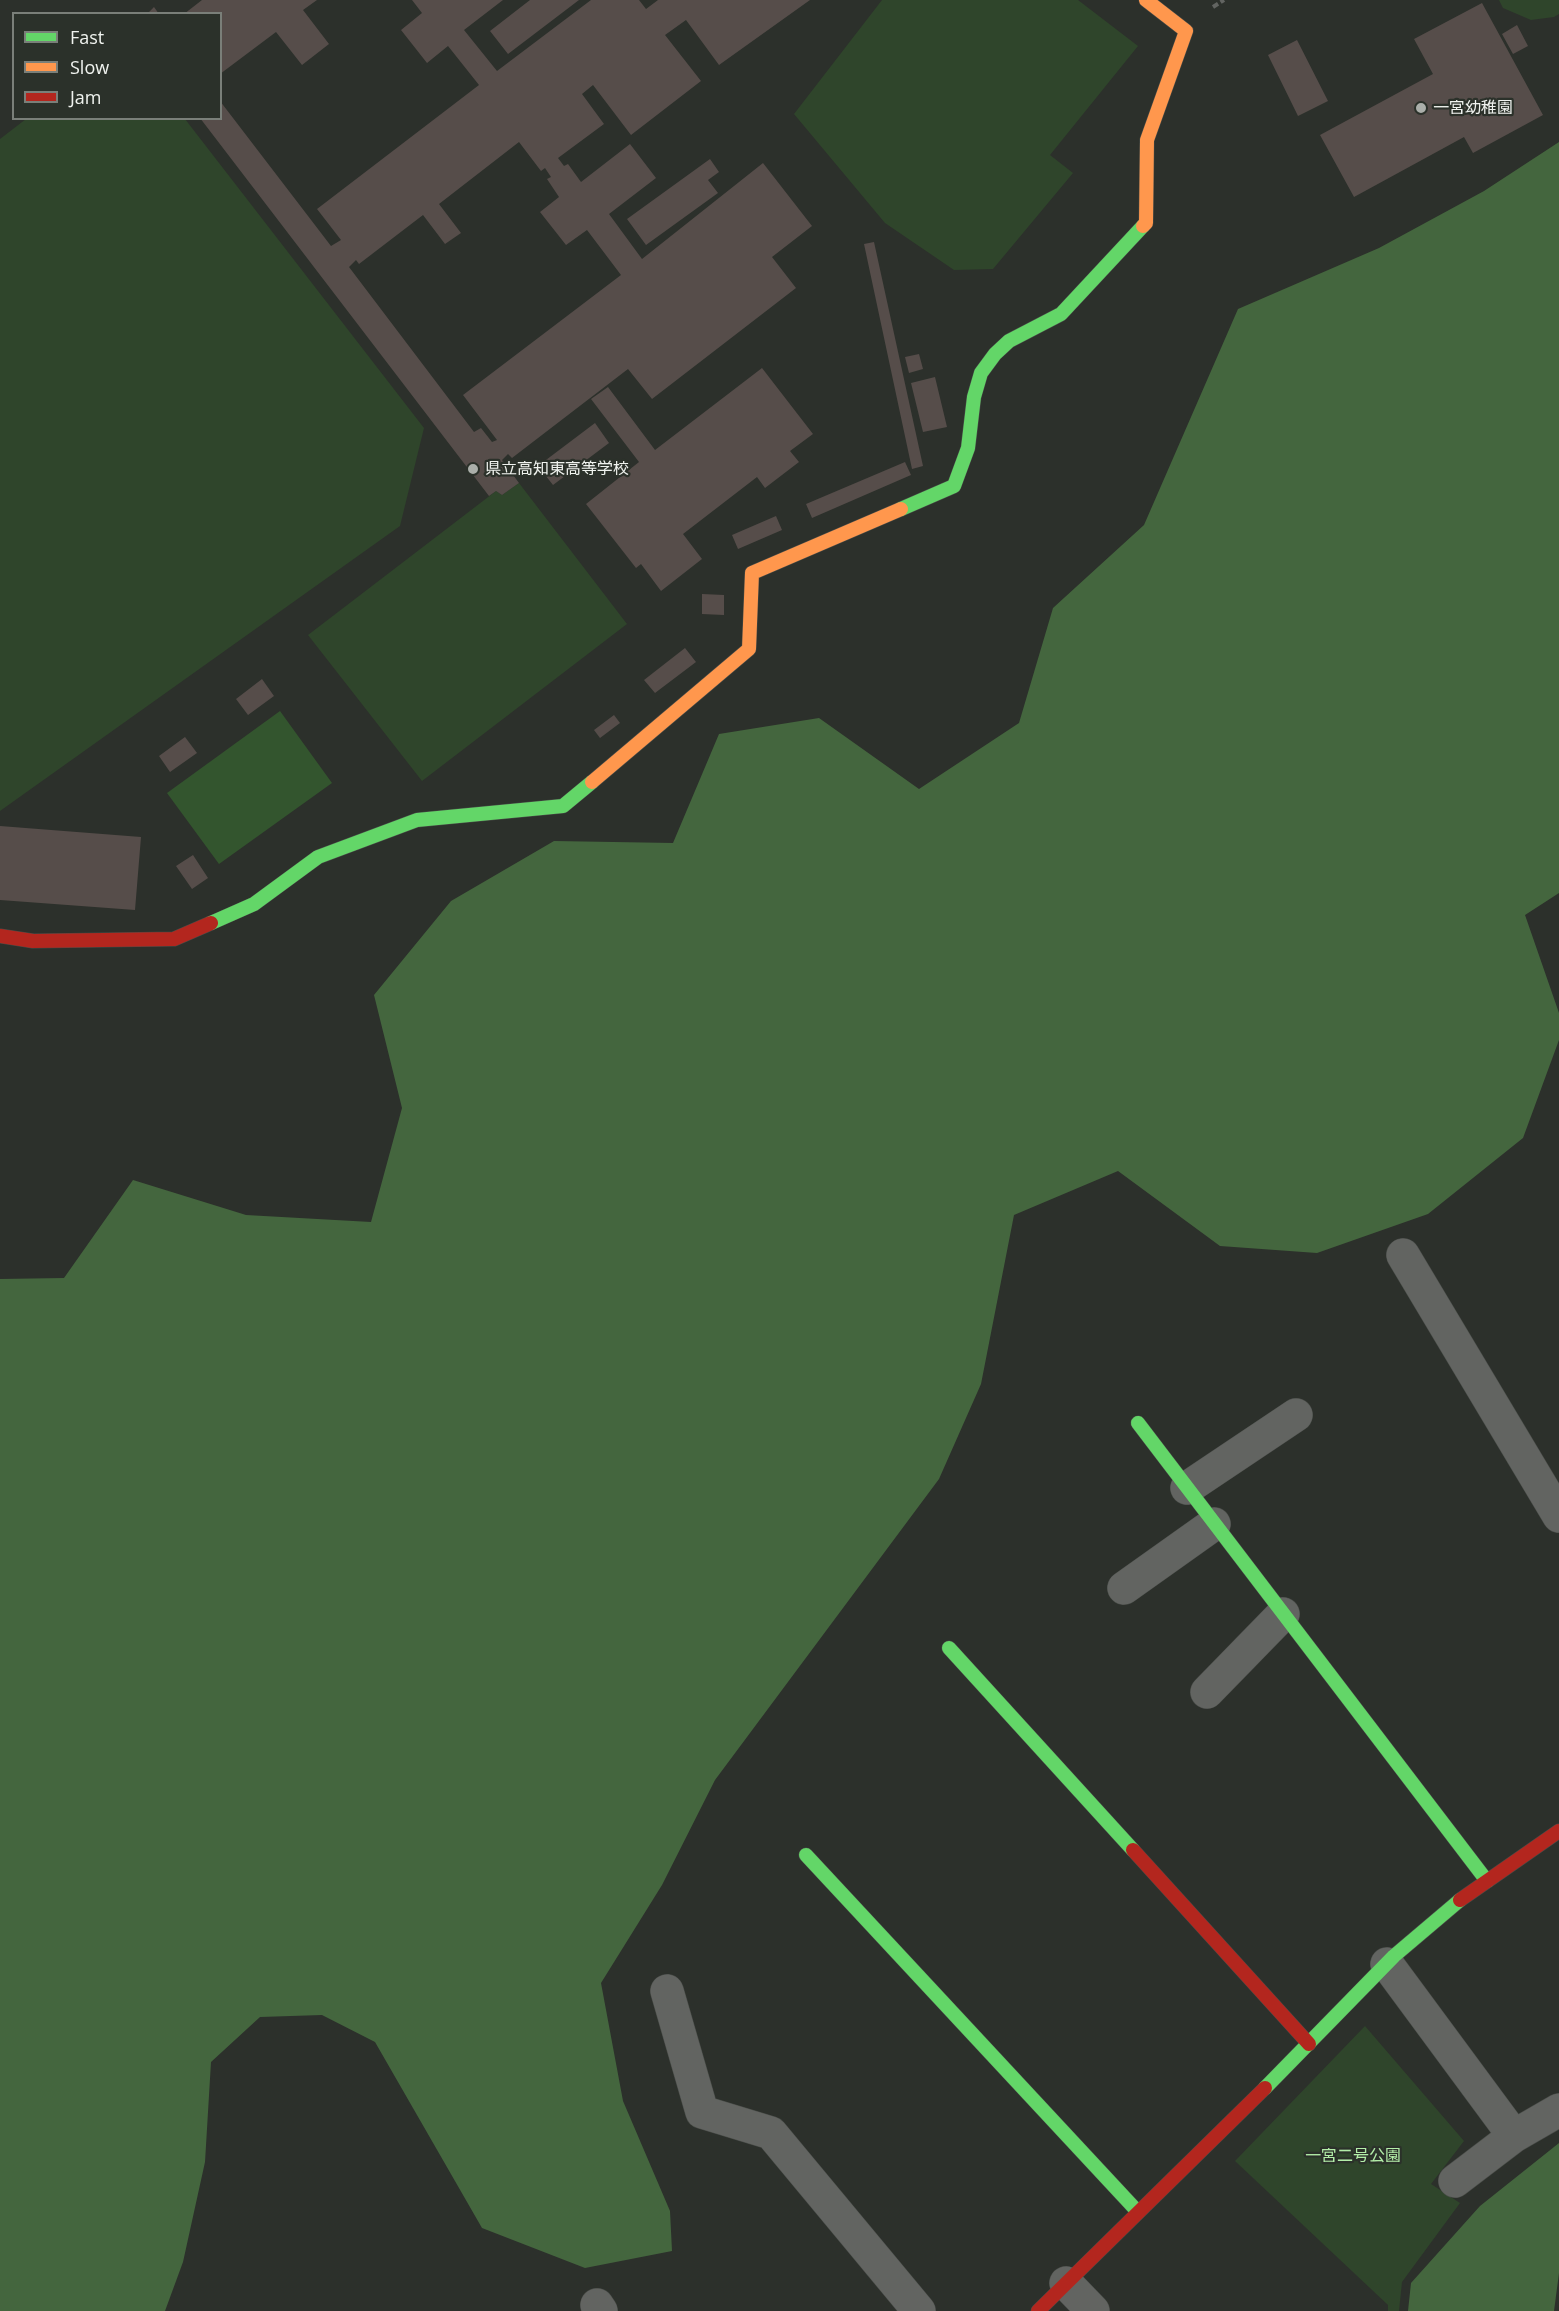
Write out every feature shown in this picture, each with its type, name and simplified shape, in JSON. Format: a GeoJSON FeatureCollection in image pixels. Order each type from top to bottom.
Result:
{"type":"FeatureCollection","features":[{"type":"Feature","properties":{"kind":"street"},"geometry":{"type":"LineString","coordinates":[[0,936],[33,941],[174,939],[254,904],[318,857],[417,820],[563,806],[749,649],[752,573],[954,486],[968,448],[974,397],[981,373],[995,354],[1009,341],[1061,314],[1146,223],[1147,140],[1185,31],[1146,0]]}},
{"type":"Feature","properties":{"kind":"street"},"geometry":{"type":"LineString","coordinates":[[1402,1255],[1559,1515]]}},
{"type":"Feature","properties":{"kind":"street"},"geometry":{"type":"LineString","coordinates":[[1187,1488],[1296,1415]]}},
{"type":"Feature","properties":{"kind":"street"},"geometry":{"type":"LineString","coordinates":[[1137,1423],[1487,1881]]}},
{"type":"Feature","properties":{"kind":"street"},"geometry":{"type":"LineString","coordinates":[[1124,1588],[1214,1524]]}},
{"type":"Feature","properties":{"kind":"street"},"geometry":{"type":"LineString","coordinates":[[1207,1692],[1283,1614]]}},
{"type":"Feature","properties":{"kind":"street"},"geometry":{"type":"LineString","coordinates":[[949,1648],[1309,2044]]}},
{"type":"Feature","properties":{"kind":"street"},"geometry":{"type":"LineString","coordinates":[[1038,2311],[1309,2044],[1386,1964],[1456,1903],[1559,1831]]}},
{"type":"Feature","properties":{"kind":"street"},"geometry":{"type":"LineString","coordinates":[[806,1855],[1138,2212]]}},
{"type":"Feature","properties":{"kind":"street"},"geometry":{"type":"LineString","coordinates":[[1386,1964],[1514,2136]]}},
{"type":"Feature","properties":{"kind":"street"},"geometry":{"type":"LineString","coordinates":[[667,1991],[702,2112],[771,2133],[919,2311]]}},
{"type":"Feature","properties":{"kind":"street"},"geometry":{"type":"LineString","coordinates":[[1455,2181],[1514,2136],[1559,2110]]}},
{"type":"Feature","properties":{"kind":"street"},"geometry":{"type":"LineString","coordinates":[[1066,2283],[1093,2311]]}},
{"type":"Feature","properties":{"kind":"green space"},"geometry":{"type":"Polygon","coordinates":[[[882,0],[1078,0],[1138,46],[1050,155],[1073,173],[993,269],[954,270],[885,223],[794,114],[882,0]]]}},
{"type":"Feature","properties":{"kind":"green space"},"geometry":{"type":"Polygon","coordinates":[[[1499,0],[1559,0],[1559,14],[1554,17],[1531,20],[1503,8],[1499,0]]]}},
{"type":"Feature","properties":{"kind":"green space"},"geometry":{"type":"Polygon","coordinates":[[[25,120],[186,120],[424,428],[400,526],[0,811],[0,139],[25,120]]]}},
{"type":"Feature","properties":{"kind":"green space"},"geometry":{"type":"Polygon","coordinates":[[[519,483],[627,624],[422,781],[308,635],[496,491],[502,495],[519,483]]]}},
{"type":"Feature","properties":{"kind":"green space","name":"一宮二号公園"},"geometry":{"type":"Polygon","coordinates":[[[1365,2026],[1464,2141],[1431,2184],[1460,2203],[1402,2282],[1399,2311],[1388,2311],[1388,2305],[1235,2161],[1365,2026]]]}},
{"type":"Feature","properties":{"kind":"shaded area"},"geometry":{"type":"Polygon","coordinates":[[[1559,142],[1559,893],[1525,915],[1559,1013],[1559,1040],[1523,1138],[1428,1214],[1317,1253],[1220,1246],[1118,1171],[1014,1215],[981,1384],[939,1479],[715,1780],[662,1885],[601,1983],[623,2101],[670,2211],[672,2251],[585,2268],[482,2228],[375,2042],[322,2015],[260,2017],[211,2062],[205,2162],[183,2262],[165,2311],[0,2311],[0,1279],[64,1278],[133,1180],[246,1215],[371,1222],[402,1108],[374,995],[451,901],[554,841],[673,843],[719,734],[819,718],[919,789],[1019,723],[1053,608],[1144,525],[1238,309],[1379,248],[1484,191],[1559,142]]]}},
{"type":"Feature","properties":{"kind":"shaded area"},"geometry":{"type":"Polygon","coordinates":[[[280,711],[332,783],[219,864],[167,793],[280,711]]]}},
{"type":"Feature","properties":{"kind":"shaded area"},"geometry":{"type":"Polygon","coordinates":[[[1559,2143],[1559,2273],[1554,2311],[1408,2311],[1411,2283],[1480,2206],[1559,2143]]]}},
{"type":"Feature","properties":{"kind":"building"},"geometry":{"type":"Polygon","coordinates":[[[202,0],[317,0],[303,10],[329,44],[302,65],[276,32],[222,72],[222,12],[187,12],[202,0]]]}},
{"type":"Feature","properties":{"kind":"building"},"geometry":{"type":"Polygon","coordinates":[[[412,0],[503,0],[464,30],[497,71],[591,0],[639,0],[646,9],[658,0],[810,0],[719,65],[686,20],[665,35],[701,81],[631,135],[593,85],[582,94],[604,124],[558,158],[564,166],[568,164],[581,182],[630,144],[656,178],[609,214],[642,259],[763,163],[812,226],[772,257],[796,288],[652,399],[628,369],[512,458],[508,454],[502,460],[519,483],[502,495],[496,491],[489,496],[202,120],[222,120],[222,104],[331,246],[341,240],[317,209],[479,85],[448,46],[427,63],[401,30],[422,13],[412,0]],[[519,142],[439,204],[461,233],[445,244],[423,215],[359,264],[356,260],[349,267],[474,432],[481,428],[492,442],[497,440],[463,395],[621,275],[587,230],[566,245],[540,212],[559,197],[547,179],[551,177],[545,168],[541,171],[519,142]]]}},
{"type":"Feature","properties":{"kind":"building"},"geometry":{"type":"Polygon","coordinates":[[[530,0],[579,0],[508,54],[490,31],[530,0]]]}},
{"type":"Feature","properties":{"kind":"building"},"geometry":{"type":"Polygon","coordinates":[[[1482,3],[1543,115],[1473,153],[1464,137],[1354,197],[1320,135],[1433,74],[1414,39],[1482,3]]]}},
{"type":"Feature","properties":{"kind":"building"},"geometry":{"type":"Polygon","coordinates":[[[1517,25],[1528,46],[1513,54],[1502,34],[1517,25]]]}},
{"type":"Feature","properties":{"kind":"building"},"geometry":{"type":"Polygon","coordinates":[[[1297,40],[1328,101],[1298,116],[1268,55],[1297,40]]]}},
{"type":"Feature","properties":{"kind":"building"},"geometry":{"type":"Polygon","coordinates":[[[710,159],[719,172],[708,180],[718,193],[646,245],[627,219],[710,159]]]}},
{"type":"Feature","properties":{"kind":"building"},"geometry":{"type":"Polygon","coordinates":[[[874,242],[923,466],[912,469],[864,244],[874,242]]]}},
{"type":"Feature","properties":{"kind":"building"},"geometry":{"type":"Polygon","coordinates":[[[919,354],[923,369],[909,373],[905,357],[919,354]]]}},
{"type":"Feature","properties":{"kind":"building"},"geometry":{"type":"Polygon","coordinates":[[[762,368],[813,434],[790,451],[799,462],[765,488],[757,477],[683,534],[702,559],[661,591],[641,564],[636,568],[586,504],[639,462],[591,399],[608,387],[655,450],[762,368]]]}},
{"type":"Feature","properties":{"kind":"building"},"geometry":{"type":"Polygon","coordinates":[[[935,377],[947,427],[923,432],[911,383],[935,377]]]}},
{"type":"Feature","properties":{"kind":"building"},"geometry":{"type":"Polygon","coordinates":[[[595,423],[609,443],[553,485],[538,466],[595,423]]]}},
{"type":"Feature","properties":{"kind":"building"},"geometry":{"type":"Polygon","coordinates":[[[905,462],[911,475],[812,518],[806,504],[905,462]]]}},
{"type":"Feature","properties":{"kind":"building"},"geometry":{"type":"Polygon","coordinates":[[[776,516],[782,530],[738,549],[732,535],[776,516]]]}},
{"type":"Feature","properties":{"kind":"building"},"geometry":{"type":"Polygon","coordinates":[[[702,594],[724,595],[724,615],[702,614],[702,594]]]}},
{"type":"Feature","properties":{"kind":"building"},"geometry":{"type":"Polygon","coordinates":[[[685,648],[696,662],[655,693],[644,680],[685,648]]]}},
{"type":"Feature","properties":{"kind":"building"},"geometry":{"type":"Polygon","coordinates":[[[262,679],[274,696],[248,715],[236,699],[262,679]]]}},
{"type":"Feature","properties":{"kind":"building"},"geometry":{"type":"Polygon","coordinates":[[[614,715],[620,723],[600,738],[594,730],[614,715]]]}},
{"type":"Feature","properties":{"kind":"building"},"geometry":{"type":"Polygon","coordinates":[[[185,737],[197,753],[170,772],[159,756],[185,737]]]}},
{"type":"Feature","properties":{"kind":"building"},"geometry":{"type":"Polygon","coordinates":[[[0,826],[141,837],[135,910],[0,900],[0,826]]]}},
{"type":"Feature","properties":{"kind":"building"},"geometry":{"type":"Polygon","coordinates":[[[193,855],[208,878],[192,889],[176,866],[193,855]]]}},
{"type":"Feature","properties":{"kind":"traffic: fast"},"geometry":{"type":"LineString","coordinates":[[901,509],[954,486],[968,448],[974,397],[981,373],[995,354],[1009,341],[1061,314],[1143,226]]}},
{"type":"Feature","properties":{"kind":"traffic: fast"},"geometry":{"type":"LineString","coordinates":[[211,923],[254,904],[318,857],[417,820],[563,806],[592,782]]}},
{"type":"Feature","properties":{"kind":"traffic: fast"},"geometry":{"type":"LineString","coordinates":[[1138,1423],[1487,1881]]}},
{"type":"Feature","properties":{"kind":"traffic: fast"},"geometry":{"type":"LineString","coordinates":[[949,1648],[1133,1850]]}},
{"type":"Feature","properties":{"kind":"traffic: fast"},"geometry":{"type":"LineString","coordinates":[[806,1855],[1138,2212]]}},
{"type":"Feature","properties":{"kind":"traffic: fast"},"geometry":{"type":"LineString","coordinates":[[1265,2088],[1394,1956],[1460,1900]]}},
{"type":"Feature","properties":{"kind":"traffic: slow"},"geometry":{"type":"LineString","coordinates":[[1143,226],[1146,223],[1147,140],[1186,31],[1146,0]]}},
{"type":"Feature","properties":{"kind":"traffic: slow"},"geometry":{"type":"LineString","coordinates":[[592,782],[749,649],[752,573],[901,509]]}},
{"type":"Feature","properties":{"kind":"traffic: jam"},"geometry":{"type":"LineString","coordinates":[[0,936],[33,941],[174,939],[211,923]]}},
{"type":"Feature","properties":{"kind":"traffic: jam"},"geometry":{"type":"LineString","coordinates":[[1460,1900],[1559,1831]]}},
{"type":"Feature","properties":{"kind":"traffic: jam"},"geometry":{"type":"LineString","coordinates":[[1133,1850],[1309,2044]]}},
{"type":"Feature","properties":{"kind":"traffic: jam"},"geometry":{"type":"LineString","coordinates":[[1038,2311],[1265,2088]]}},
{"type":"Feature","properties":{"kind":"place","name":"一宮幼稚園"},"geometry":{"type":"Point","coordinates":[1421,108]}},
{"type":"Feature","properties":{"kind":"place","name":"県立高知東高等学校"},"geometry":{"type":"Point","coordinates":[473,469]}}]}
